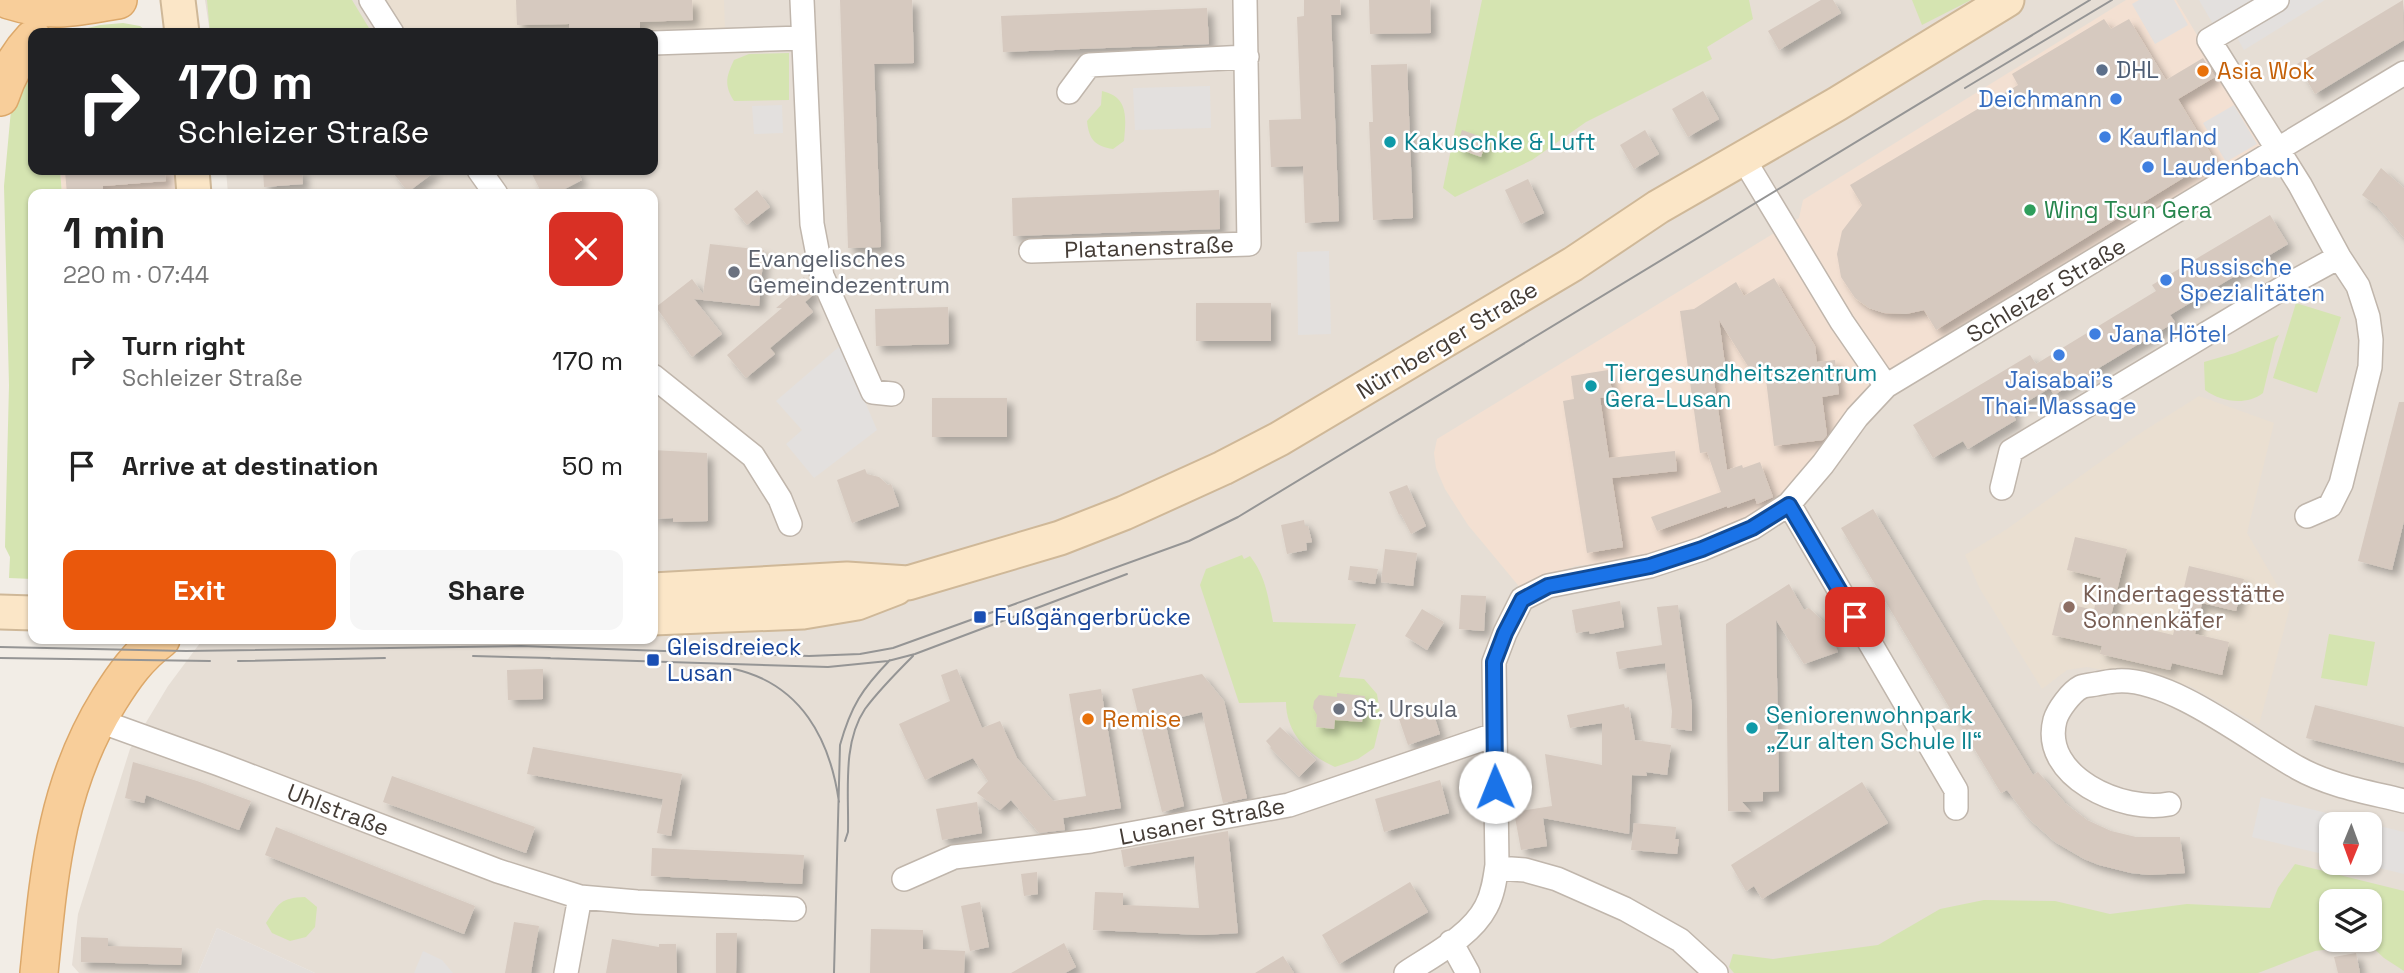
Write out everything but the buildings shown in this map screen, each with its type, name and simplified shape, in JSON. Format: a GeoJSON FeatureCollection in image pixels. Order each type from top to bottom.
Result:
{"type":"FeatureCollection","features":[{"type":"Feature","properties":{"kind":"main road"},"geometry":{"type":"LineString","coordinates":[[9,0],[40,8],[98,3]]}},
{"type":"Feature","properties":{"kind":"main road"},"geometry":{"type":"LineString","coordinates":[[178,0],[181,28]]}},
{"type":"Feature","properties":{"kind":"main road","name":"Nürnberger Straße"},"geometry":{"type":"LineString","coordinates":[[658,590],[847,579],[908,583],[1060,538],[1124,513],[1245,457],[1419,358],[1573,264],[1658,207],[1838,104],[2007,0]]}},
{"type":"Feature","properties":{"kind":"main road"},"geometry":{"type":"LineString","coordinates":[[50,28],[98,3]]}},
{"type":"Feature","properties":{"kind":"main road"},"geometry":{"type":"LineString","coordinates":[[0,97],[10,70],[28,45]]}},
{"type":"Feature","properties":{"kind":"main road"},"geometry":{"type":"LineString","coordinates":[[658,618],[803,612],[857,603],[908,583]]}},
{"type":"Feature","properties":{"kind":"main road"},"geometry":{"type":"LineString","coordinates":[[0,612],[28,613]]}},
{"type":"Feature","properties":{"kind":"main road"},"geometry":{"type":"LineString","coordinates":[[38,973],[50,866],[63,805],[76,763],[97,720],[135,661],[154,644]]}},
{"type":"Feature","properties":{"kind":"street"},"geometry":{"type":"LineString","coordinates":[[372,0],[389,28]]}},
{"type":"Feature","properties":{"kind":"street"},"geometry":{"type":"LineString","coordinates":[[802,0],[812,224],[822,276],[873,392],[892,394]]}},
{"type":"Feature","properties":{"kind":"street","name":"Platanenstraße"},"geometry":{"type":"LineString","coordinates":[[1031,251],[1249,244],[1245,0]]}},
{"type":"Feature","properties":{"kind":"street"},"geometry":{"type":"LineString","coordinates":[[2277,0],[2209,40],[2300,185],[2358,286],[2368,317],[2371,340],[2370,367],[2342,484],[2330,506],[2307,516]]}},
{"type":"Feature","properties":{"kind":"street"},"geometry":{"type":"LineString","coordinates":[[658,43],[803,38]]}},
{"type":"Feature","properties":{"kind":"street"},"geometry":{"type":"LineString","coordinates":[[1069,92],[1089,65],[1247,57]]}},
{"type":"Feature","properties":{"kind":"street","name":"Schleizer Straße"},"geometry":{"type":"LineString","coordinates":[[1789,505],[1857,418],[1886,386],[2404,73]]}},
{"type":"Feature","properties":{"kind":"street"},"geometry":{"type":"LineString","coordinates":[[1743,158],[1842,322],[1886,386]]}},
{"type":"Feature","properties":{"kind":"street"},"geometry":{"type":"LineString","coordinates":[[2002,488],[2011,451],[2339,257]]}},
{"type":"Feature","properties":{"kind":"street"},"geometry":{"type":"LineString","coordinates":[[658,380],[753,456],[780,499],[790,524]]}},
{"type":"Feature","properties":{"kind":"street"},"geometry":{"type":"LineString","coordinates":[[1406,973],[1469,929],[1486,908],[1495,883],[1494,662],[1522,600],[1548,586],[1650,566],[1702,549],[1752,528],[1789,505],[1956,790],[1956,808]]}},
{"type":"Feature","properties":{"kind":"street"},"geometry":{"type":"LineString","coordinates":[[2169,804],[2151,807],[2115,799],[2093,790],[2063,766],[2053,742],[2055,721],[2060,709],[2079,687],[2119,680],[2160,688],[2197,706],[2299,769],[2341,785],[2404,801]]}},
{"type":"Feature","properties":{"kind":"street","name":"Uhlstraße"},"geometry":{"type":"LineString","coordinates":[[97,720],[498,871],[580,897],[794,909]]}},
{"type":"Feature","properties":{"kind":"street","name":"Lusaner Straße"},"geometry":{"type":"LineString","coordinates":[[904,879],[954,857],[1091,841],[1289,805],[1494,735]]}},
{"type":"Feature","properties":{"kind":"street"},"geometry":{"type":"LineString","coordinates":[[1497,868],[1525,870],[1557,879],[1625,909],[1680,940],[1716,973]]}},
{"type":"Feature","properties":{"kind":"street"},"geometry":{"type":"LineString","coordinates":[[566,973],[580,897]]}},
{"type":"Feature","properties":{"kind":"street"},"geometry":{"type":"LineString","coordinates":[[1451,942],[1468,973]]}},
{"type":"Feature","properties":{"kind":"shaded area"},"geometry":{"type":"Polygon","coordinates":[[[205,0],[2404,0],[2404,973],[315,973],[217,928],[198,973],[79,973],[72,965],[78,914],[130,749],[168,686],[199,644],[658,644],[658,189],[228,189],[226,175],[658,175],[658,28],[209,28],[205,0]]]}},
{"type":"Feature","properties":{"kind":"shaded area"},"geometry":{"type":"Polygon","coordinates":[[[385,0],[724,0],[725,30],[658,32],[658,28],[403,28],[385,0]]]}},
{"type":"Feature","properties":{"kind":"shaded area"},"geometry":{"type":"Polygon","coordinates":[[[2126,0],[2176,0],[2267,152],[1872,406],[1785,501],[1658,557],[1576,566],[1544,577],[1522,590],[1468,525],[1445,489],[1436,468],[1434,453],[1437,439],[1799,218],[1803,200],[2126,0]]]}},
{"type":"Feature","properties":{"kind":"shaded area"},"geometry":{"type":"Polygon","coordinates":[[[2139,0],[2174,0],[2188,25],[2155,44],[2132,4],[2139,0]]]}},
{"type":"Feature","properties":{"kind":"shaded area"},"geometry":{"type":"Polygon","coordinates":[[[2199,0],[2325,0],[2244,50],[2235,34],[2213,24],[2199,0]]]}},
{"type":"Feature","properties":{"kind":"shaded area"},"geometry":{"type":"Polygon","coordinates":[[[1210,86],[1211,128],[1135,130],[1133,88],[1210,86]]]}},
{"type":"Feature","properties":{"kind":"shaded area"},"geometry":{"type":"Polygon","coordinates":[[[782,105],[783,133],[754,134],[752,106],[782,105]]]}},
{"type":"Feature","properties":{"kind":"shaded area"},"geometry":{"type":"Polygon","coordinates":[[[2234,105],[2257,144],[2226,162],[2203,123],[2234,105]]]}},
{"type":"Feature","properties":{"kind":"shaded area"},"geometry":{"type":"Polygon","coordinates":[[[60,175],[175,175],[177,189],[62,189],[60,175]]]}},
{"type":"Feature","properties":{"kind":"shaded area"},"geometry":{"type":"Polygon","coordinates":[[[1329,251],[1331,334],[1298,335],[1297,252],[1329,251]]]}},
{"type":"Feature","properties":{"kind":"shaded area"},"geometry":{"type":"Polygon","coordinates":[[[841,345],[877,430],[814,478],[786,444],[802,430],[776,401],[841,345]]]}},
{"type":"Feature","properties":{"kind":"shaded area"},"geometry":{"type":"Polygon","coordinates":[[[2199,396],[2274,423],[2247,533],[2290,607],[2259,725],[2190,686],[2087,667],[2067,670],[2042,689],[1980,589],[1965,555],[2007,529],[2139,434],[2199,396]]]}},
{"type":"Feature","properties":{"kind":"shaded area"},"geometry":{"type":"Polygon","coordinates":[[[2261,797],[2322,812],[2319,812],[2319,853],[2252,837],[2261,797]]]}},
{"type":"Feature","properties":{"kind":"shaded area"},"geometry":{"type":"Polygon","coordinates":[[[2382,827],[2404,832],[2404,874],[2382,869],[2382,827]]]}},
{"type":"Feature","properties":{"kind":"shaded area"},"geometry":{"type":"Polygon","coordinates":[[[217,928],[315,973],[198,973],[217,928]]]}},
{"type":"Feature","properties":{"kind":"shaded area"},"geometry":{"type":"Polygon","coordinates":[[[423,951],[442,960],[453,973],[414,973],[423,951]]]}},
{"type":"Feature","properties":{"kind":"green space"},"geometry":{"type":"Polygon","coordinates":[[[207,0],[352,0],[369,28],[210,28],[207,0]]]}},
{"type":"Feature","properties":{"kind":"green space"},"geometry":{"type":"Polygon","coordinates":[[[1482,0],[1749,0],[1753,19],[1707,47],[1712,59],[1586,122],[1532,160],[1455,197],[1443,188],[1482,0]]]}},
{"type":"Feature","properties":{"kind":"green space"},"geometry":{"type":"Polygon","coordinates":[[[1912,0],[1971,0],[1922,25],[1912,0]]]}},
{"type":"Feature","properties":{"kind":"green space"},"geometry":{"type":"Polygon","coordinates":[[[123,23],[143,28],[88,28],[123,23]]]}},
{"type":"Feature","properties":{"kind":"green space"},"geometry":{"type":"Polygon","coordinates":[[[789,53],[789,100],[734,101],[727,81],[734,60],[749,54],[789,53]]]}},
{"type":"Feature","properties":{"kind":"green space"},"geometry":{"type":"Polygon","coordinates":[[[28,66],[28,175],[60,175],[62,189],[28,189],[28,579],[9,578],[10,557],[5,547],[9,385],[4,186],[12,99],[28,66]]]}},
{"type":"Feature","properties":{"kind":"green space"},"geometry":{"type":"Polygon","coordinates":[[[1102,91],[1117,98],[1124,110],[1124,141],[1113,149],[1094,141],[1088,128],[1087,121],[1101,105],[1102,91]]]}},
{"type":"Feature","properties":{"kind":"green space"},"geometry":{"type":"Polygon","coordinates":[[[2296,303],[2341,317],[2317,393],[2273,378],[2296,303]]]}},
{"type":"Feature","properties":{"kind":"green space"},"geometry":{"type":"Polygon","coordinates":[[[2279,335],[2263,393],[2249,400],[2234,401],[2205,390],[2204,362],[2279,335]]]}},
{"type":"Feature","properties":{"kind":"green space"},"geometry":{"type":"Polygon","coordinates":[[[1242,555],[1244,559],[1250,556],[1260,572],[1273,622],[1356,624],[1339,677],[1364,679],[1377,694],[1381,719],[1374,748],[1358,759],[1335,767],[1316,756],[1294,733],[1286,702],[1239,703],[1200,585],[1206,569],[1242,555]]]}},
{"type":"Feature","properties":{"kind":"green space"},"geometry":{"type":"Polygon","coordinates":[[[2329,634],[2375,642],[2367,686],[2321,678],[2329,634]]]}},
{"type":"Feature","properties":{"kind":"green space"},"geometry":{"type":"Polygon","coordinates":[[[2295,864],[2319,870],[2319,875],[2339,875],[2404,891],[2404,971],[2378,952],[2382,952],[2382,889],[2319,889],[2319,950],[2258,973],[1734,973],[1729,967],[1733,954],[1773,959],[1878,945],[1940,909],[1984,900],[2055,901],[2110,914],[2187,904],[2270,908],[2278,888],[2295,864]]]}},
{"type":"Feature","properties":{"kind":"green space"},"geometry":{"type":"Polygon","coordinates":[[[305,897],[317,907],[315,927],[306,937],[290,941],[272,933],[266,923],[277,906],[285,900],[305,897]]]}},
{"type":"Feature","properties":{"kind":"tram line"},"geometry":{"type":"LineString","coordinates":[[0,647],[186,651],[521,646],[809,656],[860,654],[893,648],[1189,541],[1238,517],[2090,0]]}},
{"type":"Feature","properties":{"kind":"tram line"},"geometry":{"type":"LineString","coordinates":[[1965,88],[2112,0]]}},
{"type":"Feature","properties":{"kind":"tram line"},"geometry":{"type":"LineString","coordinates":[[542,658],[828,667],[888,661],[915,654],[1127,574]]}},
{"type":"Feature","properties":{"kind":"tram line"},"geometry":{"type":"LineString","coordinates":[[473,656],[550,658]]}},
{"type":"Feature","properties":{"kind":"tram line"},"geometry":{"type":"LineString","coordinates":[[845,841],[848,832],[850,753],[858,722],[876,695],[913,656]]}},
{"type":"Feature","properties":{"kind":"tram line"},"geometry":{"type":"LineString","coordinates":[[0,658],[210,661]]}},
{"type":"Feature","properties":{"kind":"tram line"},"geometry":{"type":"LineString","coordinates":[[238,661],[385,658]]}},
{"type":"Feature","properties":{"kind":"tram line"},"geometry":{"type":"LineString","coordinates":[[834,973],[840,745],[859,699],[890,660]]}},
{"type":"Feature","properties":{"kind":"tram line"},"geometry":{"type":"LineString","coordinates":[[734,669],[757,676],[777,687],[808,717],[828,757],[839,802]]}},
{"type":"Feature","properties":{"kind":"place","name":"DHL"},"geometry":{"type":"Point","coordinates":[2102,70]}},
{"type":"Feature","properties":{"kind":"place","name":"Asia Wok"},"geometry":{"type":"Point","coordinates":[2203,71]}},
{"type":"Feature","properties":{"kind":"place","name":"Deichmann"},"geometry":{"type":"Point","coordinates":[2116,99]}},
{"type":"Feature","properties":{"kind":"place","name":"Kaufland"},"geometry":{"type":"Point","coordinates":[2105,137]}},
{"type":"Feature","properties":{"kind":"place","name":"Kakuschke & Luft"},"geometry":{"type":"Point","coordinates":[1390,142]}},
{"type":"Feature","properties":{"kind":"place","name":"Laudenbach"},"geometry":{"type":"Point","coordinates":[2148,167]}},
{"type":"Feature","properties":{"kind":"place","name":"Wing Tsun Gera"},"geometry":{"type":"Point","coordinates":[2030,210]}},
{"type":"Feature","properties":{"kind":"place","name":"Evangelisches Gemeindezentrum"},"geometry":{"type":"Point","coordinates":[734,272]}},
{"type":"Feature","properties":{"kind":"place","name":"Russische Spezialitäten"},"geometry":{"type":"Point","coordinates":[2166,280]}},
{"type":"Feature","properties":{"kind":"place","name":"Jana Hötel"},"geometry":{"type":"Point","coordinates":[2095,334]}},
{"type":"Feature","properties":{"kind":"place","name":"Jaisabai's Thai-Massage"},"geometry":{"type":"Point","coordinates":[2059,355]}},
{"type":"Feature","properties":{"kind":"place","name":"Tiergesundheitszentrum Gera-Lusan"},"geometry":{"type":"Point","coordinates":[1591,386]}},
{"type":"Feature","properties":{"kind":"place","name":"Kindertagesstätte Sonnenkäfer"},"geometry":{"type":"Point","coordinates":[2069,607]}},
{"type":"Feature","properties":{"kind":"place","name":"Fußgängerbrücke"},"geometry":{"type":"Point","coordinates":[980,617]}},
{"type":"Feature","properties":{"kind":"place","name":"Gleisdreieck Lusan"},"geometry":{"type":"Point","coordinates":[653,660]}},
{"type":"Feature","properties":{"kind":"place","name":"St. Ursula"},"geometry":{"type":"Point","coordinates":[1339,709]}},
{"type":"Feature","properties":{"kind":"place","name":"Remise"},"geometry":{"type":"Point","coordinates":[1088,719]}},
{"type":"Feature","properties":{"kind":"place","name":"Seniorenwohnpark „Zur alten Schule II“"},"geometry":{"type":"Point","coordinates":[1752,728]}},
{"type":"Feature","properties":{"kind":"route"},"geometry":{"type":"LineString","coordinates":[[1495,787],[1494,662],[1522,600],[1548,586],[1650,566],[1702,549],[1752,528],[1789,505],[1855,617]]}}]}
